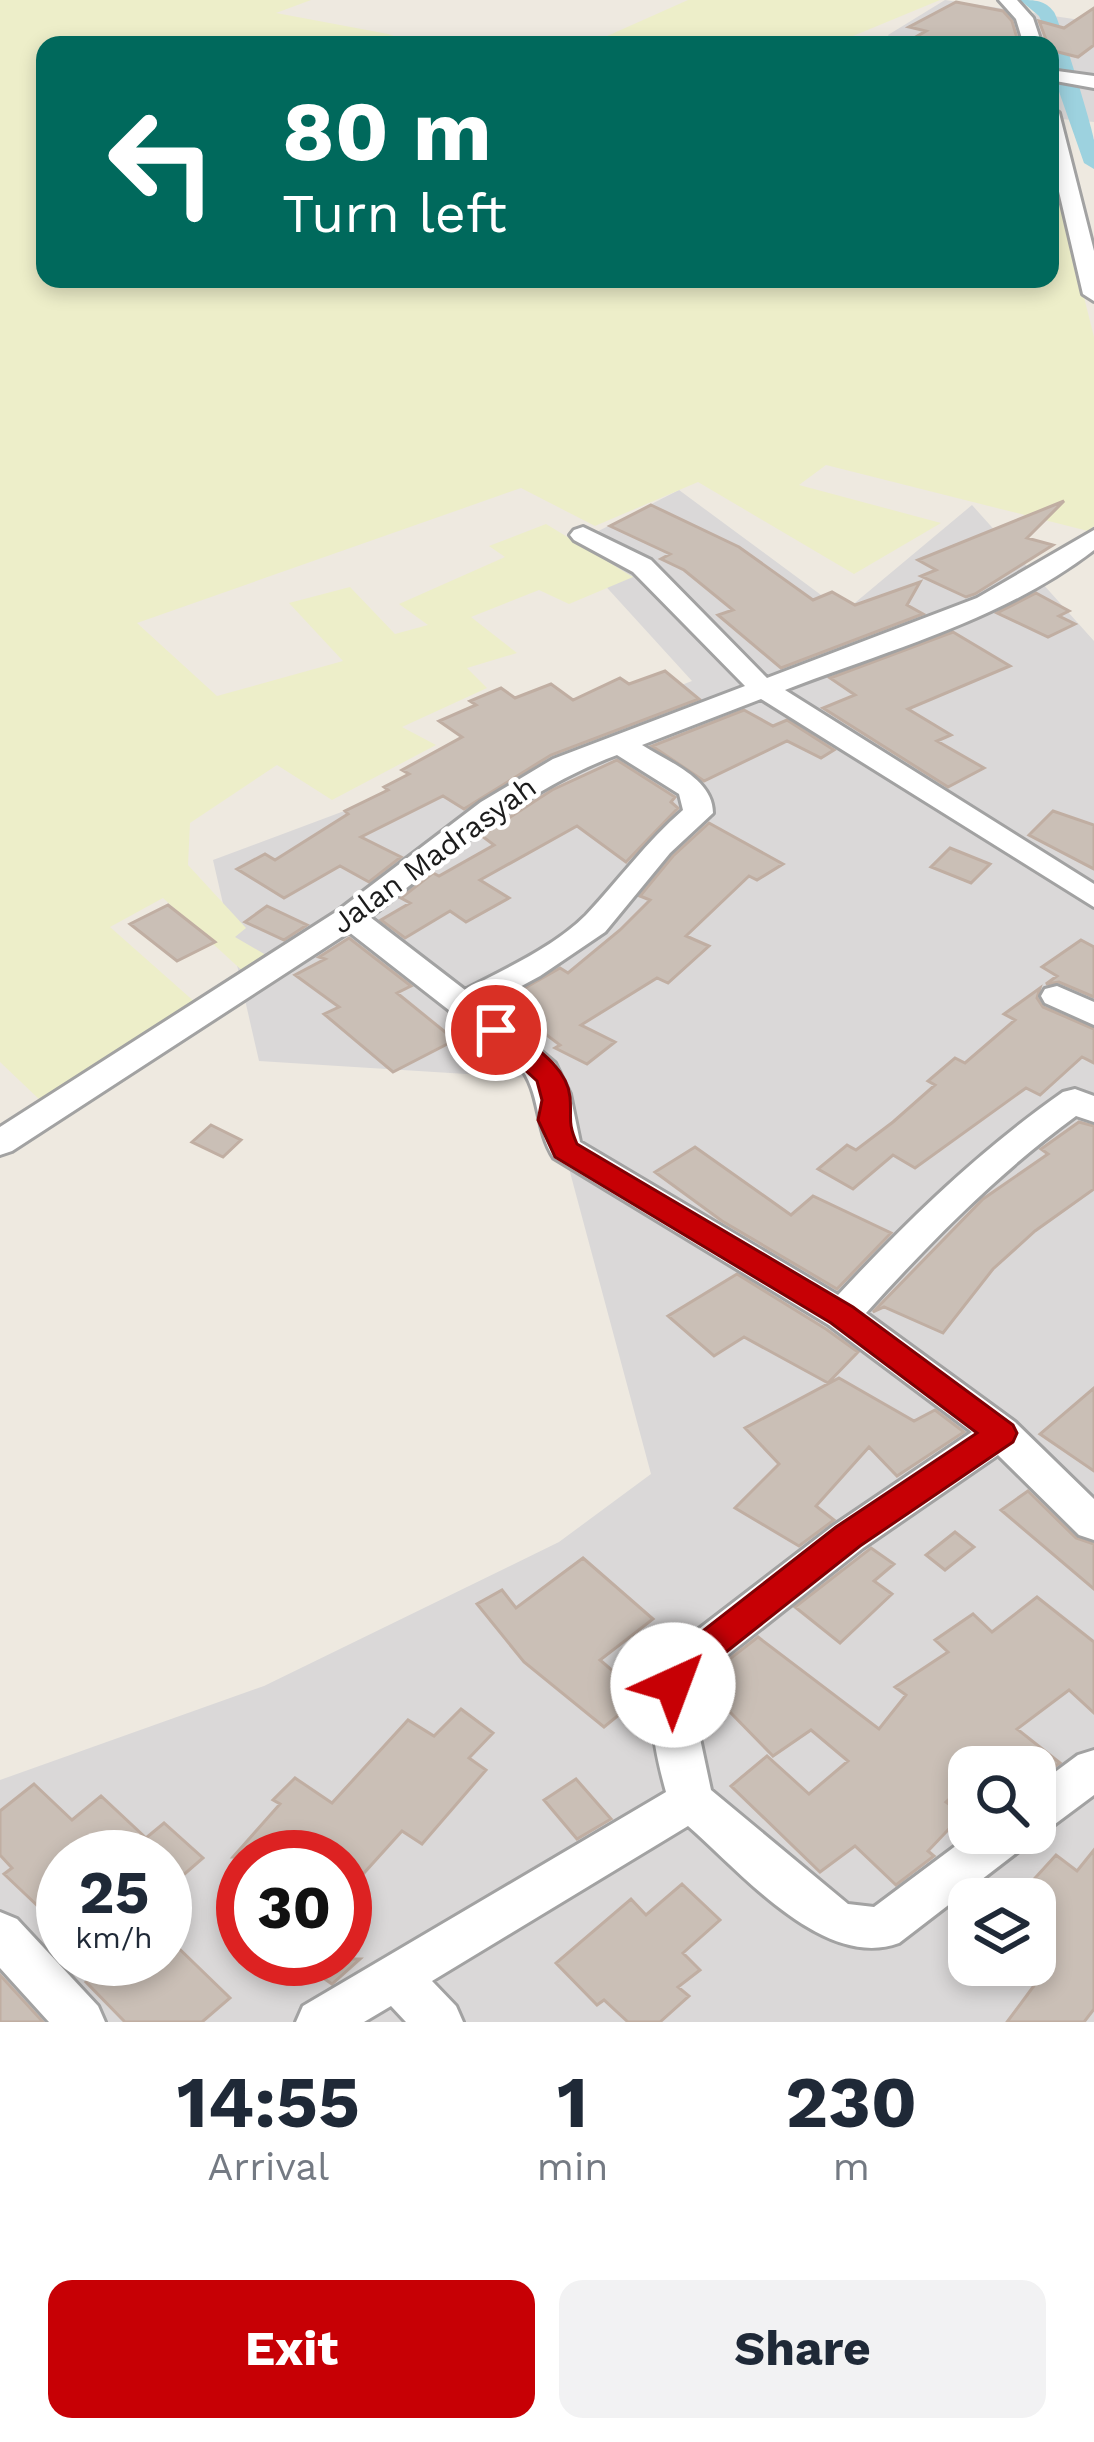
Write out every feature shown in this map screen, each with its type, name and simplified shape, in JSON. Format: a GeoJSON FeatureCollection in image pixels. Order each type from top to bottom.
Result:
{"type":"FeatureCollection","features":[{"type":"Feature","properties":{"kind":"street"},"geometry":{"type":"LineString","coordinates":[[1008,0],[1024,18],[1030,36]]}},
{"type":"Feature","properties":{"kind":"street"},"geometry":{"type":"LineString","coordinates":[[1059,149],[1094,294]]}},
{"type":"Feature","properties":{"kind":"street"},"geometry":{"type":"LineString","coordinates":[[583,535],[642,566],[761,687],[1094,898]]}},
{"type":"Feature","properties":{"kind":"street","name":"Jalan Madrasyah"},"geometry":{"type":"LineString","coordinates":[[0,1143],[350,917],[492,808],[563,765],[986,604],[1059,565],[1094,538]]}},
{"type":"Feature","properties":{"kind":"street"},"geometry":{"type":"LineString","coordinates":[[463,1004],[529,970],[594,925],[659,847],[698,813],[698,799],[688,788],[617,742]]}},
{"type":"Feature","properties":{"kind":"street"},"geometry":{"type":"LineString","coordinates":[[350,917],[550,1077],[556,1100],[552,1120],[566,1150],[842,1315],[1001,1433],[1094,1524]]}},
{"type":"Feature","properties":{"kind":"street"},"geometry":{"type":"LineString","coordinates":[[1057,996],[1094,1015]]}},
{"type":"Feature","properties":{"kind":"street"},"geometry":{"type":"LineString","coordinates":[[842,1315],[1002,1150],[1088,1099]]}},
{"type":"Feature","properties":{"kind":"street"},"geometry":{"type":"LineString","coordinates":[[980,1854],[882,1928],[853,1928],[831,1919],[691,1801],[672,1727],[673,1685],[684,1665],[848,1537],[1001,1433]]}},
{"type":"Feature","properties":{"kind":"street"},"geometry":{"type":"LineString","coordinates":[[1056,1797],[1094,1769]]}},
{"type":"Feature","properties":{"kind":"street"},"geometry":{"type":"LineString","coordinates":[[320,2022],[691,1801]]}},
{"type":"Feature","properties":{"kind":"street"},"geometry":{"type":"LineString","coordinates":[[0,1934],[81,2022]]}},
{"type":"Feature","properties":{"kind":"street"},"geometry":{"type":"LineString","coordinates":[[396,1978],[439,2022]]}},
{"type":"Feature","properties":{"kind":"shaded area"},"geometry":{"type":"Polygon","coordinates":[[[945,0],[1094,22],[1094,122],[1059,119],[1059,36],[888,35],[945,0]]]}},
{"type":"Feature","properties":{"kind":"shaded area"},"geometry":{"type":"Polygon","coordinates":[[[679,490],[844,612],[972,505],[1094,641],[1094,2022],[0,2022],[0,1780],[264,1686],[559,1542],[651,1474],[545,1079],[259,1061],[213,860],[692,681],[569,546],[679,490]]]}},
{"type":"Feature","properties":{"kind":"green space"},"geometry":{"type":"Polygon","coordinates":[[[0,0],[311,0],[276,13],[394,36],[36,36],[36,288],[1059,288],[1059,197],[1094,337],[1094,526],[1088,531],[826,465],[799,485],[941,523],[854,574],[698,482],[595,526],[521,488],[137,623],[217,696],[343,661],[289,603],[350,587],[395,634],[428,625],[399,604],[505,557],[489,546],[546,524],[633,577],[569,604],[539,590],[471,617],[517,653],[467,668],[487,688],[402,727],[436,745],[332,800],[277,765],[190,823],[188,865],[246,928],[235,937],[271,958],[248,976],[163,898],[110,927],[197,1004],[41,1101],[0,1062],[0,0]]]}},
{"type":"Feature","properties":{"kind":"green space"},"geometry":{"type":"Polygon","coordinates":[[[688,0],[940,0],[853,36],[607,36],[688,0]]]}},
{"type":"Feature","properties":{"kind":"building"},"geometry":{"type":"Polygon","coordinates":[[[956,2],[1003,11],[1016,36],[917,36],[926,31],[909,27],[956,2]]]}},
{"type":"Feature","properties":{"kind":"building"},"geometry":{"type":"Polygon","coordinates":[[[1094,8],[1094,45],[1078,57],[1059,52],[1059,36],[1045,36],[1039,21],[1064,28],[1094,8]]]}},
{"type":"Feature","properties":{"kind":"building"},"geometry":{"type":"Polygon","coordinates":[[[1064,501],[1027,538],[1053,545],[975,594],[966,597],[921,576],[936,570],[918,560],[1064,501]]]}},
{"type":"Feature","properties":{"kind":"building"},"geometry":{"type":"Polygon","coordinates":[[[651,505],[739,547],[813,600],[832,592],[855,605],[920,582],[907,605],[923,614],[781,668],[718,615],[733,610],[684,570],[661,559],[670,554],[610,526],[651,505]]]}},
{"type":"Feature","properties":{"kind":"building"},"geometry":{"type":"Polygon","coordinates":[[[1036,593],[1069,611],[1059,616],[1075,624],[1048,637],[997,613],[1036,593]]]}},
{"type":"Feature","properties":{"kind":"building"},"geometry":{"type":"Polygon","coordinates":[[[953,632],[1010,666],[908,709],[951,735],[937,741],[984,768],[948,787],[823,708],[855,695],[830,678],[953,632]]]}},
{"type":"Feature","properties":{"kind":"building"},"geometry":{"type":"Polygon","coordinates":[[[665,671],[699,699],[551,755],[464,809],[443,796],[361,837],[401,857],[369,882],[340,866],[284,898],[237,869],[265,854],[275,860],[348,814],[345,811],[388,790],[384,787],[409,774],[402,770],[462,737],[439,721],[476,705],[470,701],[501,688],[515,698],[551,684],[573,700],[620,678],[629,684],[665,671]]]}},
{"type":"Feature","properties":{"kind":"building"},"geometry":{"type":"Polygon","coordinates":[[[744,710],[773,726],[787,720],[834,750],[821,758],[787,741],[704,781],[652,746],[744,710]]]}},
{"type":"Feature","properties":{"kind":"building"},"geometry":{"type":"Polygon","coordinates":[[[617,760],[675,797],[671,802],[678,808],[626,862],[577,826],[480,880],[509,898],[466,922],[450,911],[405,938],[381,920],[410,903],[401,898],[433,873],[439,876],[494,845],[482,836],[490,830],[552,790],[617,760]]]}},
{"type":"Feature","properties":{"kind":"building"},"geometry":{"type":"Polygon","coordinates":[[[1053,811],[1094,825],[1094,869],[1029,835],[1053,811]]]}},
{"type":"Feature","properties":{"kind":"building"},"geometry":{"type":"Polygon","coordinates":[[[709,823],[783,864],[757,880],[749,876],[686,936],[709,946],[668,983],[657,978],[581,1025],[615,1042],[587,1064],[555,1048],[560,1045],[502,1001],[560,968],[568,973],[620,930],[650,900],[640,896],[673,856],[709,823]]]}},
{"type":"Feature","properties":{"kind":"building"},"geometry":{"type":"Polygon","coordinates":[[[950,848],[990,864],[971,883],[931,867],[950,848]]]}},
{"type":"Feature","properties":{"kind":"building"},"geometry":{"type":"Polygon","coordinates":[[[168,905],[215,942],[177,961],[130,924],[168,905]]]}},
{"type":"Feature","properties":{"kind":"building"},"geometry":{"type":"Polygon","coordinates":[[[267,906],[307,925],[284,940],[245,922],[267,906]]]}},
{"type":"Feature","properties":{"kind":"building"},"geometry":{"type":"Polygon","coordinates":[[[349,938],[411,986],[397,993],[455,1040],[393,1072],[324,1014],[339,1007],[295,975],[325,959],[319,957],[349,938]]]}},
{"type":"Feature","properties":{"kind":"building"},"geometry":{"type":"Polygon","coordinates":[[[1081,940],[1094,947],[1094,997],[1059,982],[1046,984],[1057,976],[1042,967],[1081,940]]]}},
{"type":"Feature","properties":{"kind":"building"},"geometry":{"type":"Polygon","coordinates":[[[1040,988],[1037,998],[1043,1007],[1094,1029],[1094,1063],[1082,1057],[1040,1095],[1026,1088],[915,1168],[893,1155],[853,1189],[818,1169],[847,1145],[856,1150],[893,1122],[935,1085],[928,1081],[955,1058],[965,1063],[1015,1020],[1004,1014],[1040,988]]]}},
{"type":"Feature","properties":{"kind":"building"},"geometry":{"type":"Polygon","coordinates":[[[1079,1122],[1094,1126],[1094,1189],[1035,1231],[993,1269],[943,1333],[884,1307],[873,1312],[983,1199],[1048,1154],[1041,1149],[1079,1122]]]}},
{"type":"Feature","properties":{"kind":"building"},"geometry":{"type":"Polygon","coordinates":[[[211,1125],[241,1140],[223,1157],[192,1142],[211,1125]]]}},
{"type":"Feature","properties":{"kind":"building"},"geometry":{"type":"Polygon","coordinates":[[[695,1147],[791,1215],[813,1196],[891,1233],[837,1289],[722,1221],[655,1172],[695,1147]]]}},
{"type":"Feature","properties":{"kind":"building"},"geometry":{"type":"Polygon","coordinates":[[[737,1274],[858,1352],[828,1383],[744,1337],[714,1356],[668,1316],[737,1274]]]}},
{"type":"Feature","properties":{"kind":"building"},"geometry":{"type":"Polygon","coordinates":[[[839,1378],[914,1421],[935,1410],[964,1432],[897,1476],[869,1447],[816,1506],[834,1520],[799,1546],[735,1508],[779,1464],[745,1428],[839,1378]]]}},
{"type":"Feature","properties":{"kind":"building"},"geometry":{"type":"Polygon","coordinates":[[[1094,1388],[1094,1471],[1040,1434],[1094,1388]]]}},
{"type":"Feature","properties":{"kind":"building"},"geometry":{"type":"Polygon","coordinates":[[[1028,1491],[1076,1538],[1094,1544],[1094,1589],[1001,1510],[1028,1491]]]}},
{"type":"Feature","properties":{"kind":"building"},"geometry":{"type":"Polygon","coordinates":[[[955,1532],[974,1547],[945,1570],[926,1555],[955,1532]]]}},
{"type":"Feature","properties":{"kind":"building"},"geometry":{"type":"Polygon","coordinates":[[[871,1548],[894,1564],[874,1581],[892,1594],[840,1643],[795,1607],[871,1548]]]}},
{"type":"Feature","properties":{"kind":"building"},"geometry":{"type":"Polygon","coordinates":[[[583,1558],[653,1619],[600,1660],[642,1696],[604,1727],[524,1662],[477,1604],[502,1590],[516,1608],[583,1558]]]}},
{"type":"Feature","properties":{"kind":"building"},"geometry":{"type":"Polygon","coordinates":[[[1037,1597],[1094,1642],[1094,1713],[1069,1690],[1017,1729],[1038,1746],[948,1746],[948,1830],[928,1851],[934,1856],[896,1885],[855,1846],[820,1872],[731,1786],[767,1756],[809,1794],[848,1761],[811,1730],[773,1756],[724,1706],[721,1709],[703,1695],[705,1678],[758,1637],[879,1729],[906,1695],[895,1687],[948,1652],[935,1640],[973,1614],[992,1632],[1037,1597]]]}},
{"type":"Feature","properties":{"kind":"building"},"geometry":{"type":"Polygon","coordinates":[[[461,1709],[493,1733],[469,1758],[486,1770],[422,1844],[402,1831],[372,1864],[372,1830],[257,1830],[280,1804],[273,1800],[295,1778],[332,1803],[408,1720],[434,1736],[461,1709]]]}},
{"type":"Feature","properties":{"kind":"building"},"geometry":{"type":"Polygon","coordinates":[[[576,1779],[611,1819],[577,1839],[544,1800],[576,1779]]]}},
{"type":"Feature","properties":{"kind":"building"},"geometry":{"type":"Polygon","coordinates":[[[34,1784],[72,1820],[101,1796],[137,1830],[36,1830],[36,1904],[4,1874],[12,1868],[0,1855],[0,1811],[34,1784]]]}},
{"type":"Feature","properties":{"kind":"building"},"geometry":{"type":"Polygon","coordinates":[[[192,1848],[203,1858],[192,1868],[192,1848]]]}},
{"type":"Feature","properties":{"kind":"building"},"geometry":{"type":"Polygon","coordinates":[[[1094,1850],[1094,2009],[1084,2022],[1007,2022],[1034,1986],[1056,1986],[1056,1878],[1035,1878],[1056,1855],[1077,1871],[1094,1850]]]}},
{"type":"Feature","properties":{"kind":"building"},"geometry":{"type":"Polygon","coordinates":[[[682,1884],[720,1920],[683,1953],[700,1970],[678,1987],[689,1996],[660,2022],[628,2022],[604,2000],[597,2005],[556,1963],[631,1899],[646,1915],[682,1884]]]}},
{"type":"Feature","properties":{"kind":"building"},"geometry":{"type":"Polygon","coordinates":[[[192,1961],[230,1998],[202,2022],[125,2022],[90,1986],[192,1986],[192,1961]]]}},
{"type":"Feature","properties":{"kind":"building"},"geometry":{"type":"Polygon","coordinates":[[[0,1975],[43,2022],[0,2022],[0,1975]]]}},
{"type":"Feature","properties":{"kind":"waterway"},"geometry":{"type":"LineString","coordinates":[[1029,0],[1046,13],[1056,36]]}},
{"type":"Feature","properties":{"kind":"waterway"},"geometry":{"type":"LineString","coordinates":[[1059,52],[1065,83],[1094,163]]}},
{"type":"Feature","properties":{"kind":"route"},"geometry":{"type":"LineString","coordinates":[[496,1030],[550,1077],[556,1100],[552,1120],[566,1150],[842,1315],[1001,1433],[848,1537],[684,1665],[673,1685]]}}]}
